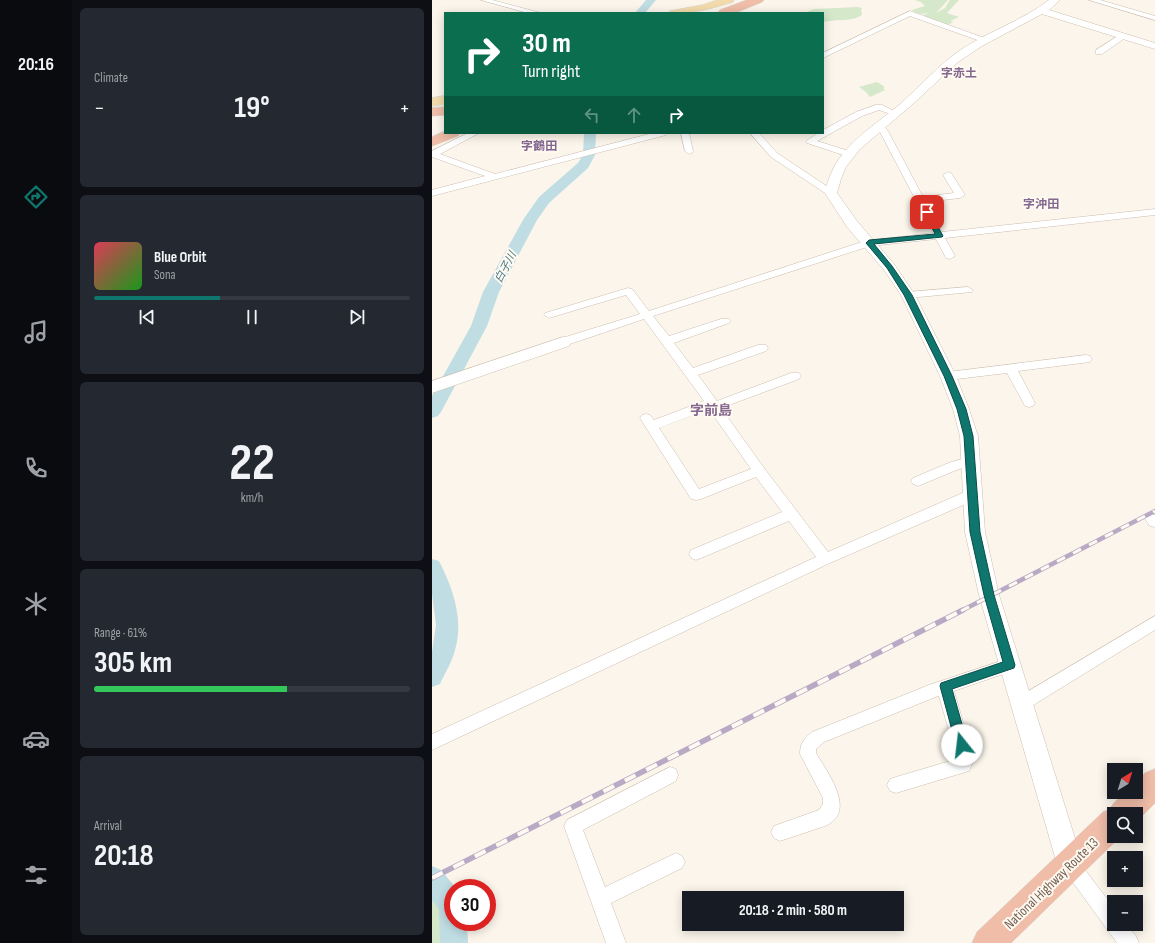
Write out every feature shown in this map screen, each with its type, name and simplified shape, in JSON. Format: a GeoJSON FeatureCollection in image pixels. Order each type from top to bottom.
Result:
{"type":"FeatureCollection","features":[{"type":"Feature","properties":{"kind":"highway"},"geometry":{"type":"LineString","coordinates":[[727,12],[758,0]]}},
{"type":"Feature","properties":{"kind":"highway"},"geometry":{"type":"LineString","coordinates":[[739,12],[769,0]]}},
{"type":"Feature","properties":{"kind":"highway"},"geometry":{"type":"LineString","coordinates":[[432,112],[444,111]]}},
{"type":"Feature","properties":{"kind":"highway"},"geometry":{"type":"LineString","coordinates":[[432,129],[444,124]]}},
{"type":"Feature","properties":{"kind":"highway"},"geometry":{"type":"LineString","coordinates":[[432,136],[444,131]]}},
{"type":"Feature","properties":{"kind":"highway"},"geometry":{"type":"LineString","coordinates":[[432,142],[451,134]]}},
{"type":"Feature","properties":{"kind":"highway"},"geometry":{"type":"LineString","coordinates":[[1130,807],[1155,783]]}},
{"type":"Feature","properties":{"kind":"highway","name":"National Highway Route 13"},"geometry":{"type":"LineString","coordinates":[[988,943],[1107,829]]}},
{"type":"Feature","properties":{"kind":"main road"},"geometry":{"type":"LineString","coordinates":[[680,12],[704,8],[729,0]]}},
{"type":"Feature","properties":{"kind":"main road"},"geometry":{"type":"LineString","coordinates":[[432,102],[444,100]]}},
{"type":"Feature","properties":{"kind":"street"},"geometry":{"type":"LineString","coordinates":[[484,0],[533,12]]}},
{"type":"Feature","properties":{"kind":"street"},"geometry":{"type":"LineString","coordinates":[[831,193],[834,178],[849,154],[880,126],[896,114],[963,52],[1040,10],[1055,0]]}},
{"type":"Feature","properties":{"kind":"street"},"geometry":{"type":"LineString","coordinates":[[1092,0],[1155,18]]}},
{"type":"Feature","properties":{"kind":"street"},"geometry":{"type":"LineString","coordinates":[[1040,10],[1155,46]]}},
{"type":"Feature","properties":{"kind":"street"},"geometry":{"type":"LineString","coordinates":[[824,56],[910,13],[986,40]]}},
{"type":"Feature","properties":{"kind":"street"},"geometry":{"type":"LineString","coordinates":[[1099,52],[1124,36]]}},
{"type":"Feature","properties":{"kind":"street"},"geometry":{"type":"LineString","coordinates":[[824,133],[859,114],[879,107],[896,114]]}},
{"type":"Feature","properties":{"kind":"street"},"geometry":{"type":"LineString","coordinates":[[880,126],[950,256]]}},
{"type":"Feature","properties":{"kind":"street"},"geometry":{"type":"LineString","coordinates":[[432,154],[472,134]]}},
{"type":"Feature","properties":{"kind":"street"},"geometry":{"type":"LineString","coordinates":[[432,193],[659,134]]}},
{"type":"Feature","properties":{"kind":"street"},"geometry":{"type":"LineString","coordinates":[[685,134],[689,151]]}},
{"type":"Feature","properties":{"kind":"street"},"geometry":{"type":"LineString","coordinates":[[755,134],[774,155],[831,193],[852,224],[889,267],[908,295],[948,376],[961,409],[967,430],[975,532],[989,595],[1021,704],[1070,864],[1107,914]]}},
{"type":"Feature","properties":{"kind":"street"},"geometry":{"type":"LineString","coordinates":[[823,134],[810,141],[849,154]]}},
{"type":"Feature","properties":{"kind":"street"},"geometry":{"type":"LineString","coordinates":[[432,154],[495,177]]}},
{"type":"Feature","properties":{"kind":"street"},"geometry":{"type":"LineString","coordinates":[[921,200],[960,195],[948,175]]}},
{"type":"Feature","properties":{"kind":"street"},"geometry":{"type":"LineString","coordinates":[[432,387],[563,342],[869,243],[1155,212]]}},
{"type":"Feature","properties":{"kind":"street"},"geometry":{"type":"LineString","coordinates":[[908,295],[968,290]]}},
{"type":"Feature","properties":{"kind":"street"},"geometry":{"type":"LineString","coordinates":[[550,315],[628,291],[691,373],[759,470],[826,559]]}},
{"type":"Feature","properties":{"kind":"street"},"geometry":{"type":"LineString","coordinates":[[667,341],[725,321]]}},
{"type":"Feature","properties":{"kind":"street"},"geometry":{"type":"LineString","coordinates":[[691,373],[762,348]]}},
{"type":"Feature","properties":{"kind":"street"},"geometry":{"type":"LineString","coordinates":[[948,376],[1086,359]]}},
{"type":"Feature","properties":{"kind":"street"},"geometry":{"type":"LineString","coordinates":[[1010,368],[1029,403]]}},
{"type":"Feature","properties":{"kind":"street"},"geometry":{"type":"LineString","coordinates":[[759,470],[696,495],[649,422],[713,405],[795,376]]}},
{"type":"Feature","properties":{"kind":"street"},"geometry":{"type":"LineString","coordinates":[[918,481],[956,465],[970,462]]}},
{"type":"Feature","properties":{"kind":"street"},"geometry":{"type":"LineString","coordinates":[[432,742],[826,559],[972,495]]}},
{"type":"Feature","properties":{"kind":"street"},"geometry":{"type":"LineString","coordinates":[[696,554],[792,514]]}},
{"type":"Feature","properties":{"kind":"street"},"geometry":{"type":"LineString","coordinates":[[1021,704],[1155,622]]}},
{"type":"Feature","properties":{"kind":"street"},"geometry":{"type":"LineString","coordinates":[[780,832],[825,817],[832,806],[830,796],[808,754],[808,746],[811,742],[818,737],[945,686],[1010,665]]}},
{"type":"Feature","properties":{"kind":"street"},"geometry":{"type":"LineString","coordinates":[[896,786],[963,765],[966,760],[945,686]]}},
{"type":"Feature","properties":{"kind":"street"},"geometry":{"type":"LineString","coordinates":[[616,943],[573,826],[670,775]]}},
{"type":"Feature","properties":{"kind":"street"},"geometry":{"type":"LineString","coordinates":[[600,899],[676,862]]}},
{"type":"Feature","properties":{"kind":"street"},"geometry":{"type":"LineString","coordinates":[[1120,931],[1129,943]]}},
{"type":"Feature","properties":{"kind":"green space"},"geometry":{"type":"Polygon","coordinates":[[[915,0],[948,0],[936,13],[945,8],[950,0],[959,0],[947,13],[959,17],[950,21],[953,22],[946,26],[923,15],[930,13],[920,14],[914,12],[912,10],[925,6],[921,2],[915,0]]]}},
{"type":"Feature","properties":{"kind":"green space"},"geometry":{"type":"Polygon","coordinates":[[[858,7],[862,8],[862,15],[848,20],[824,22],[824,12],[806,12],[814,9],[858,7]]]}},
{"type":"Feature","properties":{"kind":"green space"},"geometry":{"type":"Polygon","coordinates":[[[877,82],[885,87],[883,88],[885,90],[870,97],[859,87],[877,82]]]}},
{"type":"Feature","properties":{"kind":"green space"},"geometry":{"type":"Polygon","coordinates":[[[432,890],[444,921],[446,943],[432,943],[432,890]]]}},
{"type":"Feature","properties":{"kind":"waterway","name":"白子川"},"geometry":{"type":"LineString","coordinates":[[641,12],[651,0]]}},
{"type":"Feature","properties":{"kind":"waterway","name":"白子川"},"geometry":{"type":"LineString","coordinates":[[432,412],[479,326],[491,292],[530,220],[544,200],[583,165],[589,155],[590,134]]}},
{"type":"Feature","properties":{"kind":"waterway","name":"白子川"},"geometry":{"type":"LineString","coordinates":[[432,567],[443,595],[447,615],[444,649],[432,677]]}},
{"type":"Feature","properties":{"kind":"waterway","name":"白子川"},"geometry":{"type":"LineString","coordinates":[[432,879],[452,904],[454,943]]}},
{"type":"Feature","properties":{"kind":"railway"},"geometry":{"type":"LineString","coordinates":[[961,611],[1155,511]]}},
{"type":"Feature","properties":{"kind":"railway"},"geometry":{"type":"LineString","coordinates":[[432,878],[963,610]]}},
{"type":"Feature","properties":{"kind":"district","name":"字赤土"},"geometry":{"type":"Point","coordinates":[959,73]}},
{"type":"Feature","properties":{"kind":"district","name":"字鶴田"},"geometry":{"type":"Point","coordinates":[539,146]}},
{"type":"Feature","properties":{"kind":"district","name":"字沖田"},"geometry":{"type":"Point","coordinates":[1041,204]}},
{"type":"Feature","properties":{"kind":"district","name":"字前島"},"geometry":{"type":"Point","coordinates":[711,410]}},
{"type":"Feature","properties":{"kind":"route"},"geometry":{"type":"LineString","coordinates":[[927,212],[939,236],[869,243],[889,267],[908,295],[948,376],[961,409],[968,436],[975,532],[989,595],[1010,665],[945,686],[962,745]]}}]}
